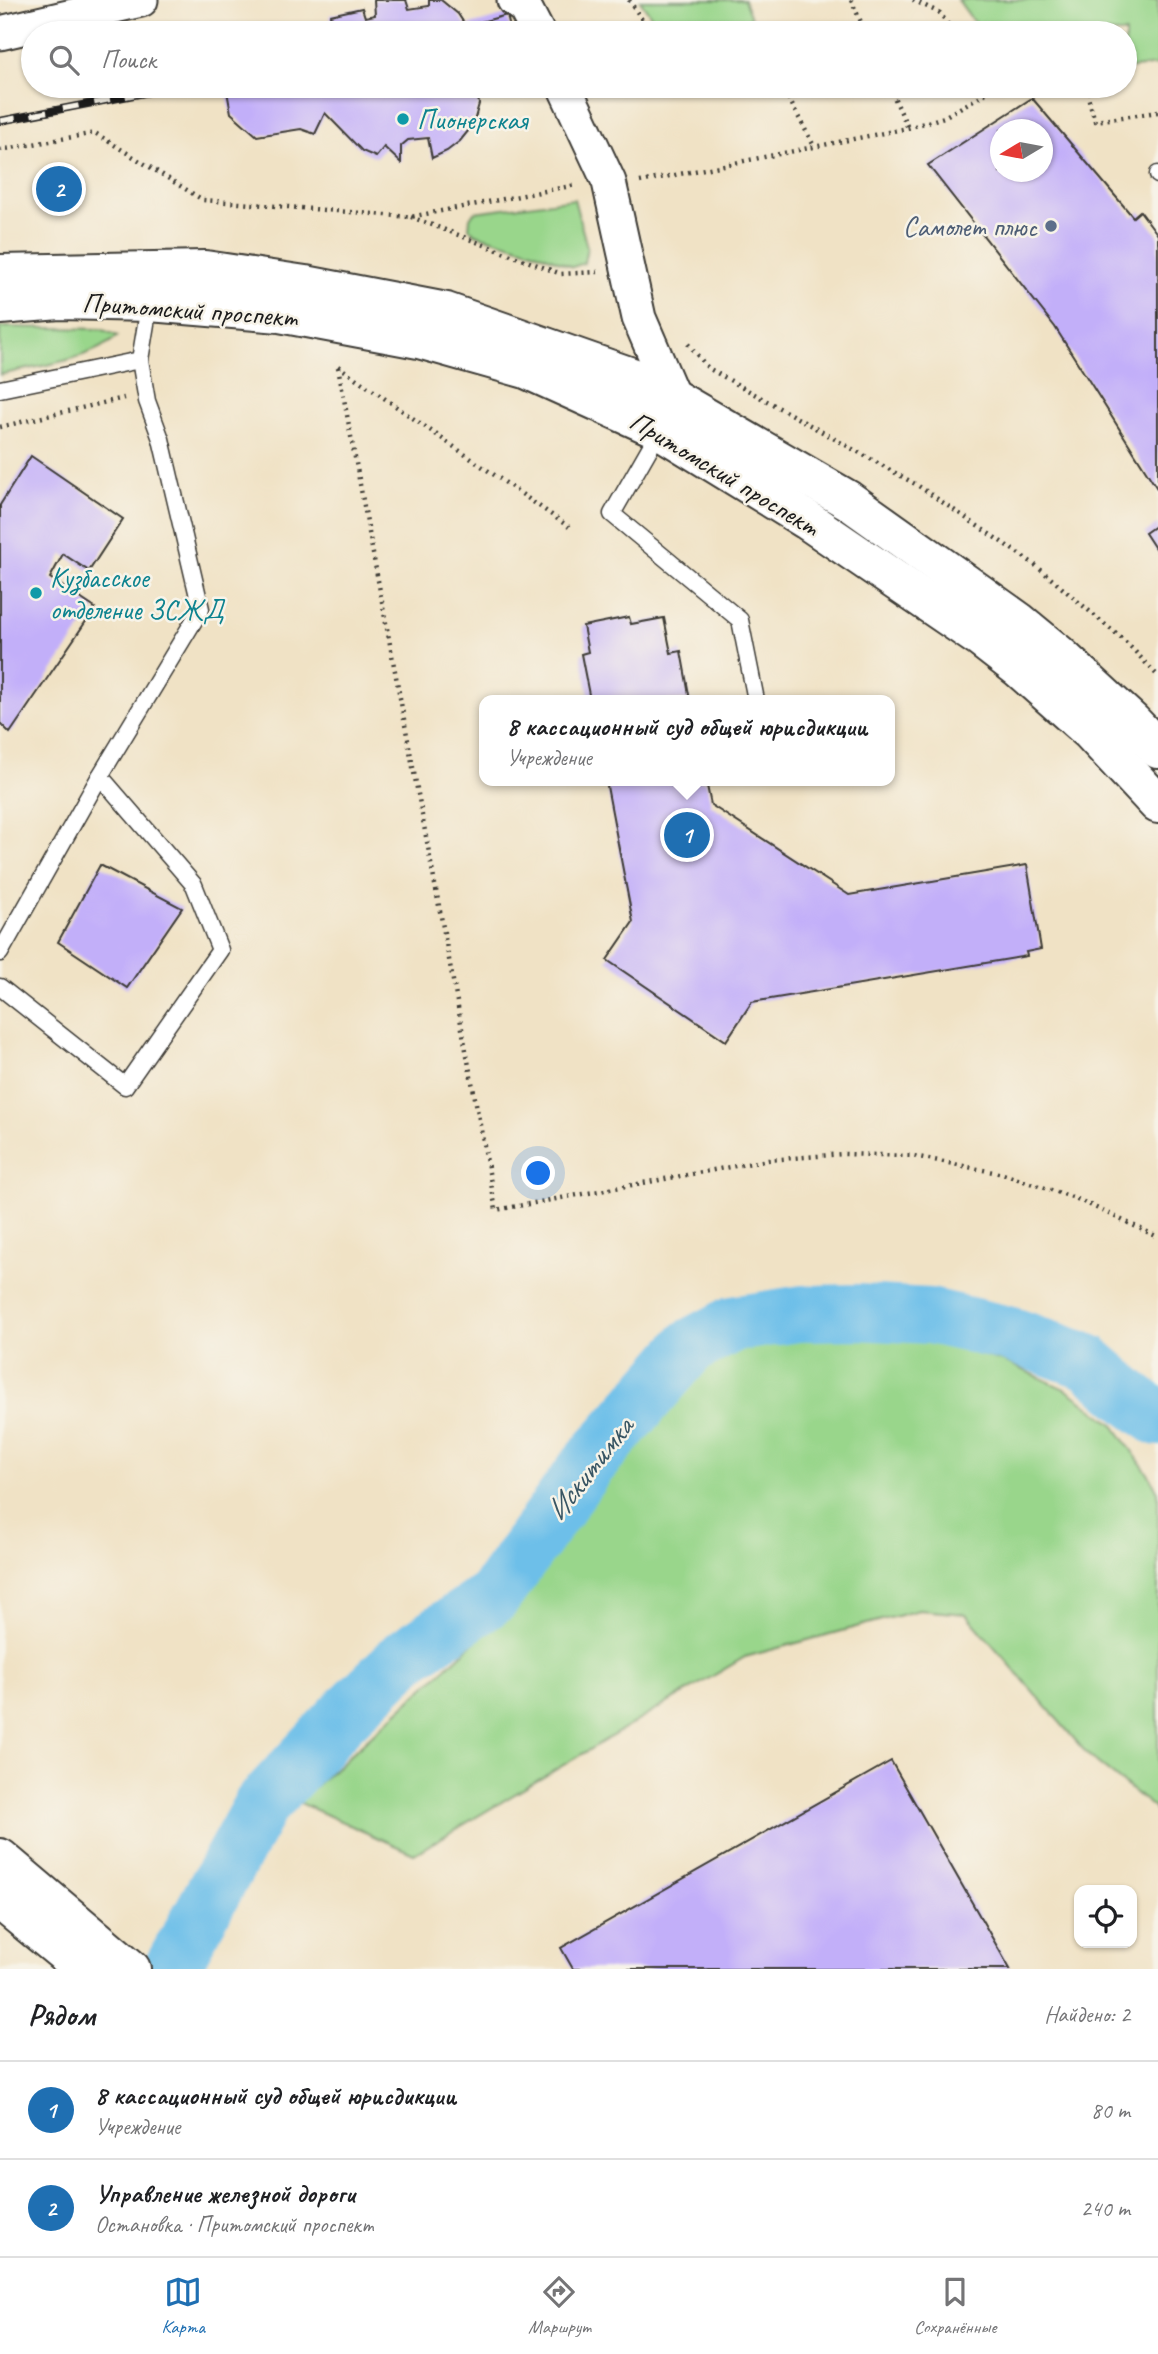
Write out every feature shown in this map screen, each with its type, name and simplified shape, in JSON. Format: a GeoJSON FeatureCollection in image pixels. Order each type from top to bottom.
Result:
{"type":"FeatureCollection","features":[{"type":"Feature","properties":{"kind":"main road","name":"Притомский проспект"},"geometry":{"type":"LineString","coordinates":[[0,305],[59,300],[151,286],[217,272],[305,285],[446,312],[643,381],[667,413],[807,520],[981,638],[1020,669],[1090,731],[1158,804]]}},
{"type":"Feature","properties":{"kind":"main road","name":"Притомский проспект"},"geometry":{"type":"LineString","coordinates":[[0,274],[151,286]]}},
{"type":"Feature","properties":{"kind":"main road","name":"Притомский проспект"},"geometry":{"type":"LineString","coordinates":[[667,413],[848,500],[1018,621],[1067,662],[1158,749]]}},
{"type":"Feature","properties":{"kind":"main road"},"geometry":{"type":"LineString","coordinates":[[0,1858],[131,1969]]}},
{"type":"Feature","properties":{"kind":"main road"},"geometry":{"type":"LineString","coordinates":[[0,1900],[84,1969]]}},
{"type":"Feature","properties":{"kind":"street"},"geometry":{"type":"LineString","coordinates":[[51,21],[141,0]]}},
{"type":"Feature","properties":{"kind":"street"},"geometry":{"type":"LineString","coordinates":[[514,0],[525,8],[532,21]]}},
{"type":"Feature","properties":{"kind":"street"},"geometry":{"type":"LineString","coordinates":[[0,33],[21,28]]}},
{"type":"Feature","properties":{"kind":"street"},"geometry":{"type":"LineString","coordinates":[[572,98],[624,182],[639,318],[667,413]]}},
{"type":"Feature","properties":{"kind":"lane"},"geometry":{"type":"LineString","coordinates":[[0,953],[100,776],[201,609],[161,439],[145,393],[140,360],[151,286]]}},
{"type":"Feature","properties":{"kind":"lane"},"geometry":{"type":"LineString","coordinates":[[0,389],[140,360]]}},
{"type":"Feature","properties":{"kind":"lane"},"geometry":{"type":"LineString","coordinates":[[667,413],[612,514],[740,620],[755,695]]}},
{"type":"Feature","properties":{"kind":"lane"},"geometry":{"type":"LineString","coordinates":[[0,987],[125,1086],[220,950],[194,885],[100,776]]}},
{"type":"Feature","properties":{"kind":"path"},"geometry":{"type":"LineString","coordinates":[[629,0],[643,21]]}},
{"type":"Feature","properties":{"kind":"path"},"geometry":{"type":"LineString","coordinates":[[851,0],[861,21]]}},
{"type":"Feature","properties":{"kind":"path"},"geometry":{"type":"LineString","coordinates":[[913,0],[940,13],[946,21]]}},
{"type":"Feature","properties":{"kind":"path"},"geometry":{"type":"LineString","coordinates":[[788,98],[814,146]]}},
{"type":"Feature","properties":{"kind":"path"},"geometry":{"type":"LineString","coordinates":[[894,98],[908,128]]}},
{"type":"Feature","properties":{"kind":"path"},"geometry":{"type":"LineString","coordinates":[[0,150],[95,133],[203,200],[410,217],[584,183],[624,182],[908,128],[944,117],[974,98]]}},
{"type":"Feature","properties":{"kind":"path"},"geometry":{"type":"LineString","coordinates":[[1088,98],[1095,121],[1158,112]]}},
{"type":"Feature","properties":{"kind":"path"},"geometry":{"type":"LineString","coordinates":[[624,182],[642,195]]}},
{"type":"Feature","properties":{"kind":"path"},"geometry":{"type":"LineString","coordinates":[[410,217],[561,275],[598,272],[596,260]]}},
{"type":"Feature","properties":{"kind":"path"},"geometry":{"type":"LineString","coordinates":[[687,343],[708,368],[917,485],[1034,564],[1128,644],[1158,676]]}},
{"type":"Feature","properties":{"kind":"path"},"geometry":{"type":"LineString","coordinates":[[336,360],[496,1210],[768,1160],[843,1154],[902,1156],[1003,1174],[1074,1198],[1158,1237]]}},
{"type":"Feature","properties":{"kind":"path"},"geometry":{"type":"LineString","coordinates":[[338,367],[569,527]]}},
{"type":"Feature","properties":{"kind":"path"},"geometry":{"type":"LineString","coordinates":[[0,427],[145,393]]}},
{"type":"Feature","properties":{"kind":"green space"},"geometry":{"type":"Polygon","coordinates":[[[640,0],[744,0],[751,18],[746,21],[654,21],[640,0]]]}},
{"type":"Feature","properties":{"kind":"green space"},"geometry":{"type":"Polygon","coordinates":[[[958,0],[1158,0],[1158,65],[1137,68],[1137,21],[973,21],[958,0]]]}},
{"type":"Feature","properties":{"kind":"green space"},"geometry":{"type":"Polygon","coordinates":[[[574,199],[587,247],[584,263],[573,267],[533,251],[475,234],[469,228],[474,212],[574,199]]]}},
{"type":"Feature","properties":{"kind":"green space"},"geometry":{"type":"Polygon","coordinates":[[[0,327],[101,329],[118,336],[78,357],[0,375],[0,327]]]}},
{"type":"Feature","properties":{"kind":"green space"},"geometry":{"type":"Polygon","coordinates":[[[808,1324],[891,1330],[1006,1362],[1067,1390],[1113,1424],[1158,1492],[1158,1816],[1154,1808],[1089,1756],[966,1614],[919,1610],[745,1657],[414,1854],[298,1802],[502,1617],[591,1502],[626,1451],[647,1385],[663,1364],[727,1337],[808,1324]]]}},
{"type":"Feature","properties":{"kind":"building"},"geometry":{"type":"Polygon","coordinates":[[[374,0],[406,0],[409,9],[429,6],[429,0],[441,0],[463,21],[331,21],[330,15],[362,8],[365,17],[375,15],[374,0]]]}},
{"type":"Feature","properties":{"kind":"building"},"geometry":{"type":"Polygon","coordinates":[[[507,15],[508,21],[485,21],[507,15]]]}},
{"type":"Feature","properties":{"kind":"building","name":"Пионерская"},"geometry":{"type":"Polygon","coordinates":[[[228,98],[478,98],[479,104],[473,125],[460,141],[447,151],[432,158],[428,138],[408,140],[401,146],[401,163],[384,147],[376,157],[362,151],[325,113],[315,134],[301,129],[257,136],[231,113],[228,98]]]}},
{"type":"Feature","properties":{"kind":"building"},"geometry":{"type":"Polygon","coordinates":[[[1032,98],[1050,119],[999,119],[1032,98]]]}},
{"type":"Feature","properties":{"kind":"building"},"geometry":{"type":"Polygon","coordinates":[[[1053,123],[1133,217],[1140,211],[1158,235],[1158,490],[1055,327],[928,165],[990,125],[990,182],[1053,182],[1053,123]]]}},
{"type":"Feature","properties":{"kind":"building","name":"Кузбасское отделение ЗСЖД"},"geometry":{"type":"Polygon","coordinates":[[[31,456],[123,519],[89,571],[63,554],[50,578],[95,608],[10,733],[0,723],[0,505],[31,456]]]}},
{"type":"Feature","properties":{"kind":"building"},"geometry":{"type":"Polygon","coordinates":[[[1158,524],[1158,553],[1145,533],[1158,524]]]}},
{"type":"Feature","properties":{"kind":"building"},"geometry":{"type":"Polygon","coordinates":[[[629,617],[631,624],[664,618],[671,653],[681,651],[689,695],[589,695],[581,654],[588,652],[583,626],[629,617]]]}},
{"type":"Feature","properties":{"kind":"building"},"geometry":{"type":"Polygon","coordinates":[[[607,786],[707,786],[711,805],[849,895],[1027,865],[1041,949],[1026,952],[1027,956],[752,1002],[726,1041],[607,960],[633,922],[607,786]]]}},
{"type":"Feature","properties":{"kind":"building"},"geometry":{"type":"Polygon","coordinates":[[[100,865],[182,908],[127,988],[58,942],[100,865]]]}},
{"type":"Feature","properties":{"kind":"building"},"geometry":{"type":"Polygon","coordinates":[[[891,1761],[1010,1969],[573,1969],[561,1948],[891,1761]]]}},
{"type":"Feature","properties":{"kind":"waterway","name":"Искитимка"},"geometry":{"type":"LineString","coordinates":[[171,1969],[261,1805],[340,1720],[405,1656],[493,1597],[586,1467],[690,1347],[733,1324],[804,1313],[858,1312],[930,1316],[1009,1334],[1088,1362],[1158,1418]]}},
{"type":"Feature","properties":{"kind":"railway"},"geometry":{"type":"LineString","coordinates":[[0,121],[118,98]]}},
{"type":"Feature","properties":{"kind":"place","name":"Пионерская"},"geometry":{"type":"Point","coordinates":[403,119]}},
{"type":"Feature","properties":{"kind":"place","name":"Управление железной дороги"},"geometry":{"type":"Point","coordinates":[59,189]}},
{"type":"Feature","properties":{"kind":"place","name":"Самолет плюс"},"geometry":{"type":"Point","coordinates":[1051,226]}},
{"type":"Feature","properties":{"kind":"place","name":"Кузбасское отделение ЗСЖД"},"geometry":{"type":"Point","coordinates":[36,593]}},
{"type":"Feature","properties":{"kind":"place","name":"8 кассационный суд общей юрисдикции"},"geometry":{"type":"Point","coordinates":[687,835]}}]}
